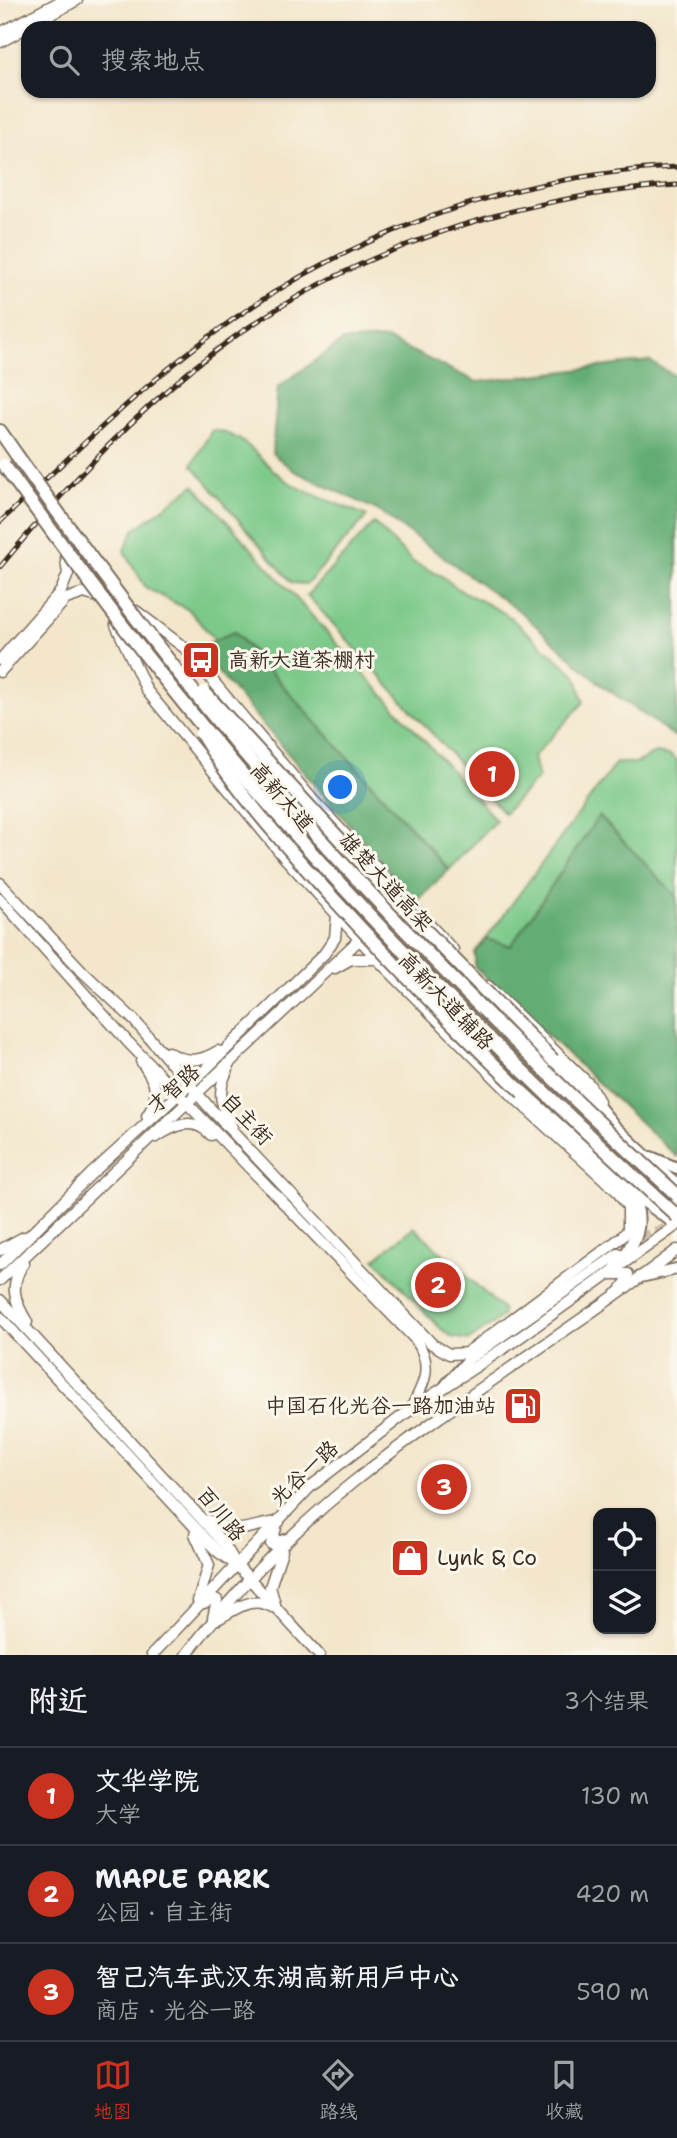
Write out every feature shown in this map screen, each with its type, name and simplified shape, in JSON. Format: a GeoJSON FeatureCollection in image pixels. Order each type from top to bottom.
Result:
{"type":"FeatureCollection","features":[{"type":"Feature","properties":{"kind":"highway","name":"雄楚大道高架"},"geometry":{"type":"LineString","coordinates":[[0,431],[145,630],[264,775],[382,907],[535,1063],[677,1195]]}},
{"type":"Feature","properties":{"kind":"highway","name":"雄楚大道高架"},"geometry":{"type":"LineString","coordinates":[[0,459],[102,600],[181,700],[314,856],[448,999],[523,1073],[677,1216]]}},
{"type":"Feature","properties":{"kind":"highway"},"geometry":{"type":"LineString","coordinates":[[145,630],[392,896],[585,1091],[611,1122]]}},
{"type":"Feature","properties":{"kind":"highway"},"geometry":{"type":"LineString","coordinates":[[181,700],[215,756],[303,865],[407,978],[523,1093],[628,1189],[677,1224]]}},
{"type":"Feature","properties":{"kind":"highway"},"geometry":{"type":"LineString","coordinates":[[611,1273],[628,1255],[637,1236],[639,1217],[628,1189]]}},
{"type":"Feature","properties":{"kind":"main road"},"geometry":{"type":"LineString","coordinates":[[23,21],[63,0]]}},
{"type":"Feature","properties":{"kind":"main road"},"geometry":{"type":"LineString","coordinates":[[38,21],[77,0]]}},
{"type":"Feature","properties":{"kind":"main road"},"geometry":{"type":"LineString","coordinates":[[0,33],[21,22]]}},
{"type":"Feature","properties":{"kind":"main road"},"geometry":{"type":"LineString","coordinates":[[0,42],[21,31]]}},
{"type":"Feature","properties":{"kind":"main road"},"geometry":{"type":"LineString","coordinates":[[0,423],[21,454]]}},
{"type":"Feature","properties":{"kind":"main road","name":"高新大道"},"geometry":{"type":"LineString","coordinates":[[80,537],[118,589],[267,772],[385,904],[483,1006],[578,1098],[611,1122],[677,1185]]}},
{"type":"Feature","properties":{"kind":"main road"},"geometry":{"type":"LineString","coordinates":[[0,660],[61,591],[68,574],[63,555]]}},
{"type":"Feature","properties":{"kind":"main road","name":"高新大道"},"geometry":{"type":"LineString","coordinates":[[63,555],[116,625],[282,828],[463,1020],[677,1224]]}},
{"type":"Feature","properties":{"kind":"main road"},"geometry":{"type":"LineString","coordinates":[[0,672],[66,599],[84,593],[94,596]]}},
{"type":"Feature","properties":{"kind":"main road","name":"高新大道辅路"},"geometry":{"type":"LineString","coordinates":[[136,611],[186,649],[347,838],[471,968],[589,1084],[611,1122]]}},
{"type":"Feature","properties":{"kind":"main road","name":"高新大道辅路"},"geometry":{"type":"LineString","coordinates":[[116,625],[147,691],[204,764],[378,959],[516,1100],[622,1197],[630,1216],[628,1230],[465,1354]]}},
{"type":"Feature","properties":{"kind":"main road"},"geometry":{"type":"LineString","coordinates":[[347,838],[385,904]]}},
{"type":"Feature","properties":{"kind":"main road","name":"自主街"},"geometry":{"type":"LineString","coordinates":[[0,883],[154,1043],[197,1093],[432,1344],[449,1354],[480,1351]]}},
{"type":"Feature","properties":{"kind":"main road","name":"自主街"},"geometry":{"type":"LineString","coordinates":[[0,899],[127,1041],[421,1346],[427,1366],[426,1380],[410,1410]]}},
{"type":"Feature","properties":{"kind":"main road","name":"才智路"},"geometry":{"type":"LineString","coordinates":[[0,1280],[144,1144],[183,1097],[190,1084],[329,948],[338,927],[337,914]]}},
{"type":"Feature","properties":{"kind":"main road","name":"才智路"},"geometry":{"type":"LineString","coordinates":[[0,1265],[139,1128],[183,1097],[197,1093],[232,1063],[373,927]]}},
{"type":"Feature","properties":{"kind":"main road"},"geometry":{"type":"LineString","coordinates":[[329,971],[351,959],[378,959]]}},
{"type":"Feature","properties":{"kind":"main road"},"geometry":{"type":"LineString","coordinates":[[154,1043],[178,1058],[198,1061],[236,1039]]}},
{"type":"Feature","properties":{"kind":"main road"},"geometry":{"type":"LineString","coordinates":[[127,1041],[157,1088],[153,1107],[139,1128]]}},
{"type":"Feature","properties":{"kind":"main road"},"geometry":{"type":"LineString","coordinates":[[232,1063],[223,1079],[219,1100],[238,1136]]}},
{"type":"Feature","properties":{"kind":"main road"},"geometry":{"type":"LineString","coordinates":[[578,1098],[603,1121],[604,1139],[587,1139]]}},
{"type":"Feature","properties":{"kind":"main road"},"geometry":{"type":"LineString","coordinates":[[144,1144],[180,1124],[205,1128],[240,1166],[272,1190]]}},
{"type":"Feature","properties":{"kind":"main road"},"geometry":{"type":"LineString","coordinates":[[646,1155],[677,1168]]}},
{"type":"Feature","properties":{"kind":"main road","name":"光谷一路"},"geometry":{"type":"LineString","coordinates":[[152,1655],[310,1487],[410,1410],[611,1273],[677,1224]]}},
{"type":"Feature","properties":{"kind":"main road"},"geometry":{"type":"LineString","coordinates":[[0,1250],[30,1233]]}},
{"type":"Feature","properties":{"kind":"main road","name":"光谷一路"},"geometry":{"type":"LineString","coordinates":[[186,1655],[211,1623],[284,1545],[353,1482],[677,1250]]}},
{"type":"Feature","properties":{"kind":"main road"},"geometry":{"type":"LineString","coordinates":[[32,1252],[18,1272],[13,1297],[34,1335]]}},
{"type":"Feature","properties":{"kind":"main road"},"geometry":{"type":"LineString","coordinates":[[446,1385],[480,1351],[618,1254]]}},
{"type":"Feature","properties":{"kind":"main road"},"geometry":{"type":"LineString","coordinates":[[640,1277],[677,1269]]}},
{"type":"Feature","properties":{"kind":"main road"},"geometry":{"type":"LineString","coordinates":[[611,1273],[628,1274],[620,1291]]}},
{"type":"Feature","properties":{"kind":"main road","name":"百川路"},"geometry":{"type":"LineString","coordinates":[[0,1300],[200,1516],[224,1544],[236,1564]]}},
{"type":"Feature","properties":{"kind":"main road","name":"百川路"},"geometry":{"type":"LineString","coordinates":[[0,1317],[217,1551],[236,1564]]}},
{"type":"Feature","properties":{"kind":"main road"},"geometry":{"type":"LineString","coordinates":[[0,1328],[45,1375],[59,1381]]}},
{"type":"Feature","properties":{"kind":"main road"},"geometry":{"type":"LineString","coordinates":[[200,1516],[218,1527],[235,1531],[279,1521]]}},
{"type":"Feature","properties":{"kind":"main road"},"geometry":{"type":"LineString","coordinates":[[186,1518],[208,1557],[209,1565],[197,1606]]}},
{"type":"Feature","properties":{"kind":"main road"},"geometry":{"type":"LineString","coordinates":[[279,1521],[271,1544],[280,1543],[294,1535]]}},
{"type":"Feature","properties":{"kind":"main road"},"geometry":{"type":"LineString","coordinates":[[278,1610],[270,1587],[284,1545]]}},
{"type":"Feature","properties":{"kind":"main road"},"geometry":{"type":"LineString","coordinates":[[236,1564],[319,1655]]}},
{"type":"Feature","properties":{"kind":"main road"},"geometry":{"type":"LineString","coordinates":[[197,1606],[213,1598],[217,1600],[211,1623]]}},
{"type":"Feature","properties":{"kind":"main road"},"geometry":{"type":"LineString","coordinates":[[211,1623],[249,1603],[264,1602],[278,1610]]}},
{"type":"Feature","properties":{"kind":"green space"},"geometry":{"type":"Polygon","coordinates":[[[386,339],[477,382],[649,361],[677,377],[677,738],[600,684],[522,613],[377,510],[294,471],[272,453],[278,387],[343,341],[386,339]]]}},
{"type":"Feature","properties":{"kind":"green space"},"geometry":{"type":"Polygon","coordinates":[[[212,430],[237,438],[292,484],[367,516],[307,584],[292,583],[192,465],[212,430]]]}},
{"type":"Feature","properties":{"kind":"green space"},"geometry":{"type":"Polygon","coordinates":[[[194,485],[496,820],[449,870],[235,632],[215,640],[189,610],[146,588],[124,551],[134,530],[194,485]]]}},
{"type":"Feature","properties":{"kind":"green space"},"geometry":{"type":"Polygon","coordinates":[[[374,523],[414,563],[442,576],[458,589],[506,614],[576,675],[584,702],[533,757],[538,778],[504,813],[307,595],[374,523]]]}},
{"type":"Feature","properties":{"kind":"green space"},"geometry":{"type":"Polygon","coordinates":[[[234,632],[449,870],[416,902],[197,648],[234,632]]]}},
{"type":"Feature","properties":{"kind":"green space"},"geometry":{"type":"Polygon","coordinates":[[[655,753],[670,755],[677,760],[677,897],[599,816],[511,946],[486,939],[616,763],[636,763],[655,753]]]}},
{"type":"Feature","properties":{"kind":"green space"},"geometry":{"type":"Polygon","coordinates":[[[599,816],[677,897],[677,1157],[475,967],[475,952],[486,939],[511,946],[599,816]]]}},
{"type":"Feature","properties":{"kind":"green space"},"geometry":{"type":"Polygon","coordinates":[[[414,1227],[503,1310],[502,1317],[469,1340],[452,1337],[441,1329],[375,1259],[414,1227]]]}},
{"type":"Feature","properties":{"kind":"tunnel"},"geometry":{"type":"LineString","coordinates":[[629,1247],[653,1232],[674,1227]]}},
{"type":"Feature","properties":{"kind":"railway"},"geometry":{"type":"LineString","coordinates":[[0,522],[179,360],[258,302],[313,270],[370,241],[429,217],[489,198],[614,172],[677,167]]}},
{"type":"Feature","properties":{"kind":"railway"},"geometry":{"type":"LineString","coordinates":[[0,567],[40,519],[126,428],[172,386],[227,343],[284,305],[345,272],[408,244],[473,222],[608,192],[677,185]]}},
{"type":"Feature","properties":{"kind":"place","name":"高新大道茶棚村"},"geometry":{"type":"Point","coordinates":[201,660]}},
{"type":"Feature","properties":{"kind":"place","name":"文华学院"},"geometry":{"type":"Point","coordinates":[492,774]}},
{"type":"Feature","properties":{"kind":"place","name":"MAPLE PARK"},"geometry":{"type":"Point","coordinates":[438,1285]}},
{"type":"Feature","properties":{"kind":"place","name":"中国石化光谷一路加油站"},"geometry":{"type":"Point","coordinates":[523,1406]}},
{"type":"Feature","properties":{"kind":"place","name":"智己汽车武汉东湖高新用户中心"},"geometry":{"type":"Point","coordinates":[444,1487]}},
{"type":"Feature","properties":{"kind":"place","name":"Lynk & Co"},"geometry":{"type":"Point","coordinates":[410,1558]}}]}
